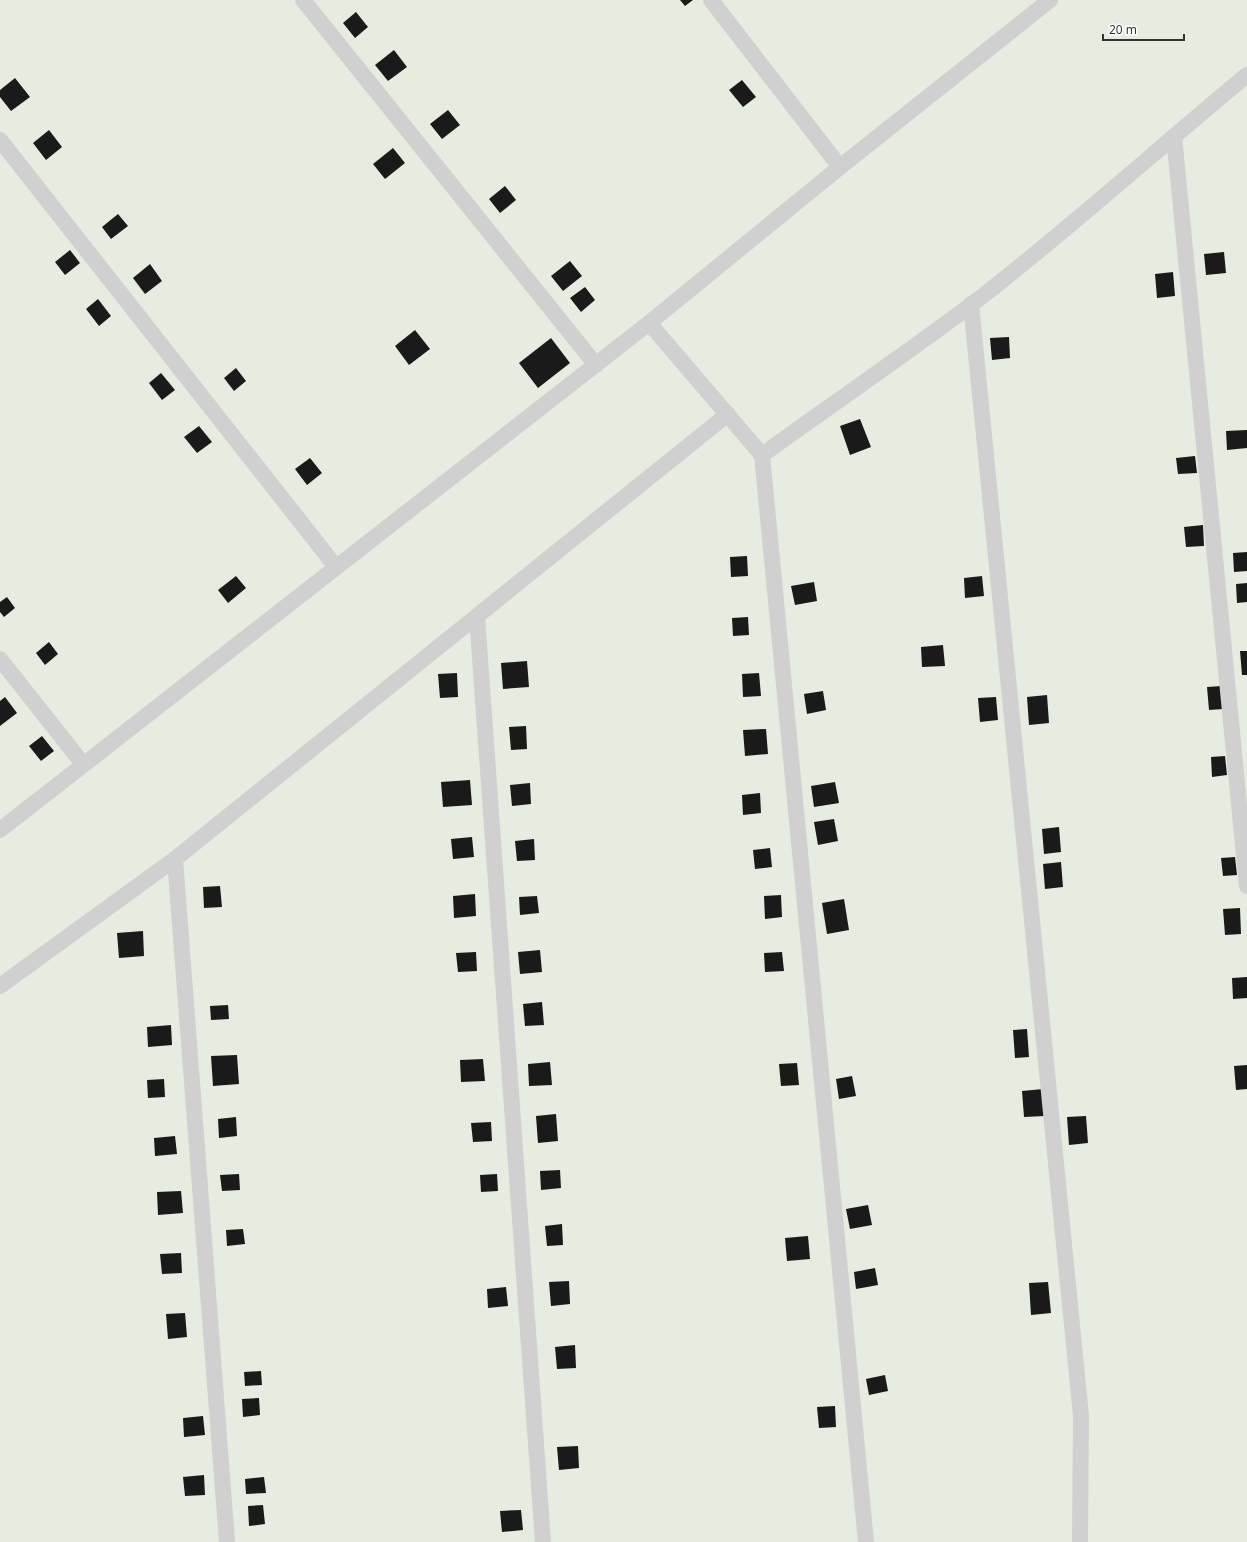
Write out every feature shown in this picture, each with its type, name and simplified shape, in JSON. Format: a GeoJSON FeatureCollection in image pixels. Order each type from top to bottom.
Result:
{"type":"FeatureCollection","features":[{"type":"Feature","properties":{"kind":"lane"},"geometry":{"type":"LineString","coordinates":[[303,0],[596,365]]}},
{"type":"Feature","properties":{"kind":"lane"},"geometry":{"type":"LineString","coordinates":[[711,0],[840,167]]}},
{"type":"Feature","properties":{"kind":"lane"},"geometry":{"type":"LineString","coordinates":[[0,830],[649,324],[840,167],[1050,0]]}},
{"type":"Feature","properties":{"kind":"lane"},"geometry":{"type":"LineString","coordinates":[[762,455],[971,304],[1116,186],[1247,75]]}},
{"type":"Feature","properties":{"kind":"lane"},"geometry":{"type":"LineString","coordinates":[[1174,136],[1247,886]]}},
{"type":"Feature","properties":{"kind":"lane"},"geometry":{"type":"LineString","coordinates":[[0,140],[336,567]]}},
{"type":"Feature","properties":{"kind":"lane"},"geometry":{"type":"LineString","coordinates":[[971,304],[1081,1416],[1080,1542]]}},
{"type":"Feature","properties":{"kind":"lane"},"geometry":{"type":"LineString","coordinates":[[649,324],[762,455],[866,1542]]}},
{"type":"Feature","properties":{"kind":"lane"},"geometry":{"type":"LineString","coordinates":[[0,986],[175,859],[728,414]]}},
{"type":"Feature","properties":{"kind":"lane"},"geometry":{"type":"LineString","coordinates":[[477,616],[543,1542]]}},
{"type":"Feature","properties":{"kind":"lane"},"geometry":{"type":"LineString","coordinates":[[0,659],[83,764]]}},
{"type":"Feature","properties":{"kind":"lane"},"geometry":{"type":"LineString","coordinates":[[175,859],[227,1542]]}},
{"type":"Feature","properties":{"kind":"shaded area"},"geometry":{"type":"Polygon","coordinates":[[[0,0],[1247,0],[1247,1542],[0,1542],[0,0]]]}},
{"type":"Feature","properties":{"kind":"building"},"geometry":{"type":"Polygon","coordinates":[[[680,0],[693,0],[685,6],[680,0]]]}},
{"type":"Feature","properties":{"kind":"building"},"geometry":{"type":"Polygon","coordinates":[[[356,12],[368,27],[355,38],[343,23],[356,12]]]}},
{"type":"Feature","properties":{"kind":"building"},"geometry":{"type":"Polygon","coordinates":[[[394,50],[407,67],[388,81],[375,65],[394,50]]]}},
{"type":"Feature","properties":{"kind":"building"},"geometry":{"type":"Polygon","coordinates":[[[15,78],[30,97],[11,111],[0,97],[0,90],[15,78]]]}},
{"type":"Feature","properties":{"kind":"building"},"geometry":{"type":"Polygon","coordinates":[[[742,80],[756,97],[743,107],[729,90],[742,80]]]}},
{"type":"Feature","properties":{"kind":"building"},"geometry":{"type":"Polygon","coordinates":[[[448,110],[460,125],[442,139],[430,124],[448,110]]]}},
{"type":"Feature","properties":{"kind":"building"},"geometry":{"type":"Polygon","coordinates":[[[49,130],[62,147],[46,160],[33,143],[49,130]]]}},
{"type":"Feature","properties":{"kind":"building"},"geometry":{"type":"Polygon","coordinates":[[[393,148],[405,163],[385,179],[373,164],[393,148]]]}},
{"type":"Feature","properties":{"kind":"building"},"geometry":{"type":"Polygon","coordinates":[[[505,186],[516,200],[500,213],[489,199],[505,186]]]}},
{"type":"Feature","properties":{"kind":"building"},"geometry":{"type":"Polygon","coordinates":[[[118,214],[128,226],[111,239],[102,227],[118,214]]]}},
{"type":"Feature","properties":{"kind":"building"},"geometry":{"type":"Polygon","coordinates":[[[70,250],[80,263],[65,275],[55,262],[70,250]]]}},
{"type":"Feature","properties":{"kind":"building"},"geometry":{"type":"Polygon","coordinates":[[[1224,252],[1226,273],[1206,275],[1204,254],[1224,252]]]}},
{"type":"Feature","properties":{"kind":"building"},"geometry":{"type":"Polygon","coordinates":[[[570,261],[582,276],[563,291],[551,276],[570,261]]]}},
{"type":"Feature","properties":{"kind":"building"},"geometry":{"type":"Polygon","coordinates":[[[150,264],[162,281],[145,294],[133,278],[150,264]]]}},
{"type":"Feature","properties":{"kind":"building"},"geometry":{"type":"Polygon","coordinates":[[[1173,272],[1175,296],[1157,298],[1155,274],[1173,272]]]}},
{"type":"Feature","properties":{"kind":"building"},"geometry":{"type":"Polygon","coordinates":[[[585,287],[595,300],[581,312],[570,298],[585,287]]]}},
{"type":"Feature","properties":{"kind":"building"},"geometry":{"type":"Polygon","coordinates":[[[98,299],[111,316],[99,326],[86,309],[98,299]]]}},
{"type":"Feature","properties":{"kind":"building"},"geometry":{"type":"Polygon","coordinates":[[[415,330],[430,349],[409,365],[395,346],[415,330]]]}},
{"type":"Feature","properties":{"kind":"building"},"geometry":{"type":"Polygon","coordinates":[[[1009,337],[1010,358],[992,360],[990,338],[1009,337]]]}},
{"type":"Feature","properties":{"kind":"building"},"geometry":{"type":"Polygon","coordinates":[[[551,338],[570,363],[538,388],[519,363],[551,338]]]}},
{"type":"Feature","properties":{"kind":"building"},"geometry":{"type":"Polygon","coordinates":[[[236,368],[246,381],[234,391],[224,378],[236,368]]]}},
{"type":"Feature","properties":{"kind":"building"},"geometry":{"type":"Polygon","coordinates":[[[161,373],[175,390],[162,400],[149,383],[161,373]]]}},
{"type":"Feature","properties":{"kind":"building"},"geometry":{"type":"Polygon","coordinates":[[[860,419],[871,447],[850,455],[840,426],[860,419]]]}},
{"type":"Feature","properties":{"kind":"building"},"geometry":{"type":"Polygon","coordinates":[[[199,426],[212,442],[197,453],[184,437],[199,426]]]}},
{"type":"Feature","properties":{"kind":"building"},"geometry":{"type":"Polygon","coordinates":[[[1247,430],[1247,448],[1227,450],[1226,431],[1247,430]]]}},
{"type":"Feature","properties":{"kind":"building"},"geometry":{"type":"Polygon","coordinates":[[[1195,456],[1197,473],[1178,474],[1176,458],[1195,456]]]}},
{"type":"Feature","properties":{"kind":"building"},"geometry":{"type":"Polygon","coordinates":[[[310,458],[322,473],[307,485],[295,469],[310,458]]]}},
{"type":"Feature","properties":{"kind":"building"},"geometry":{"type":"Polygon","coordinates":[[[1203,525],[1204,546],[1186,547],[1184,527],[1203,525]]]}},
{"type":"Feature","properties":{"kind":"building"},"geometry":{"type":"Polygon","coordinates":[[[1247,552],[1247,571],[1234,572],[1233,553],[1247,552]]]}},
{"type":"Feature","properties":{"kind":"building"},"geometry":{"type":"Polygon","coordinates":[[[747,556],[748,576],[731,577],[730,557],[747,556]]]}},
{"type":"Feature","properties":{"kind":"building"},"geometry":{"type":"Polygon","coordinates":[[[236,576],[246,588],[228,603],[218,590],[236,576]]]}},
{"type":"Feature","properties":{"kind":"building"},"geometry":{"type":"Polygon","coordinates":[[[982,576],[984,596],[965,598],[964,578],[982,576]]]}},
{"type":"Feature","properties":{"kind":"building"},"geometry":{"type":"Polygon","coordinates":[[[814,582],[817,601],[795,605],[791,586],[814,582]]]}},
{"type":"Feature","properties":{"kind":"building"},"geometry":{"type":"Polygon","coordinates":[[[1247,583],[1247,602],[1237,603],[1236,584],[1247,583]]]}},
{"type":"Feature","properties":{"kind":"building"},"geometry":{"type":"Polygon","coordinates":[[[7,597],[15,608],[4,617],[0,612],[0,602],[7,597]]]}},
{"type":"Feature","properties":{"kind":"building"},"geometry":{"type":"Polygon","coordinates":[[[748,617],[749,635],[733,636],[732,618],[748,617]]]}},
{"type":"Feature","properties":{"kind":"building"},"geometry":{"type":"Polygon","coordinates":[[[49,642],[58,654],[45,665],[36,653],[49,642]]]}},
{"type":"Feature","properties":{"kind":"building"},"geometry":{"type":"Polygon","coordinates":[[[943,645],[945,666],[922,667],[921,647],[943,645]]]}},
{"type":"Feature","properties":{"kind":"building"},"geometry":{"type":"Polygon","coordinates":[[[1240,651],[1247,651],[1247,675],[1242,675],[1240,651]]]}},
{"type":"Feature","properties":{"kind":"building"},"geometry":{"type":"Polygon","coordinates":[[[527,661],[529,687],[503,689],[501,663],[527,661]]]}},
{"type":"Feature","properties":{"kind":"building"},"geometry":{"type":"Polygon","coordinates":[[[457,673],[458,697],[440,698],[438,674],[457,673]]]}},
{"type":"Feature","properties":{"kind":"building"},"geometry":{"type":"Polygon","coordinates":[[[759,673],[761,696],[743,697],[742,674],[759,673]]]}},
{"type":"Feature","properties":{"kind":"building"},"geometry":{"type":"Polygon","coordinates":[[[1222,686],[1223,709],[1209,710],[1207,687],[1222,686]]]}},
{"type":"Feature","properties":{"kind":"building"},"geometry":{"type":"Polygon","coordinates":[[[823,691],[826,710],[807,714],[804,694],[823,691]]]}},
{"type":"Feature","properties":{"kind":"building"},"geometry":{"type":"Polygon","coordinates":[[[1047,695],[1049,723],[1029,725],[1027,697],[1047,695]]]}},
{"type":"Feature","properties":{"kind":"building"},"geometry":{"type":"Polygon","coordinates":[[[5,697],[17,713],[0,726],[0,701],[5,697]]]}},
{"type":"Feature","properties":{"kind":"building"},"geometry":{"type":"Polygon","coordinates":[[[996,697],[998,720],[980,722],[978,698],[996,697]]]}},
{"type":"Feature","properties":{"kind":"building"},"geometry":{"type":"Polygon","coordinates":[[[526,726],[527,749],[511,750],[509,727],[526,726]]]}},
{"type":"Feature","properties":{"kind":"building"},"geometry":{"type":"Polygon","coordinates":[[[766,729],[768,754],[745,756],[743,730],[766,729]]]}},
{"type":"Feature","properties":{"kind":"building"},"geometry":{"type":"Polygon","coordinates":[[[42,736],[54,751],[41,761],[29,746],[42,736]]]}},
{"type":"Feature","properties":{"kind":"building"},"geometry":{"type":"Polygon","coordinates":[[[1225,756],[1227,775],[1212,777],[1211,757],[1225,756]]]}},
{"type":"Feature","properties":{"kind":"building"},"geometry":{"type":"Polygon","coordinates":[[[470,780],[472,805],[443,807],[441,782],[470,780]]]}},
{"type":"Feature","properties":{"kind":"building"},"geometry":{"type":"Polygon","coordinates":[[[835,782],[839,803],[814,807],[811,786],[835,782]]]}},
{"type":"Feature","properties":{"kind":"building"},"geometry":{"type":"Polygon","coordinates":[[[530,783],[531,804],[512,806],[510,785],[530,783]]]}},
{"type":"Feature","properties":{"kind":"building"},"geometry":{"type":"Polygon","coordinates":[[[760,793],[761,813],[743,815],[742,795],[760,793]]]}},
{"type":"Feature","properties":{"kind":"building"},"geometry":{"type":"Polygon","coordinates":[[[834,819],[838,841],[818,845],[814,822],[834,819]]]}},
{"type":"Feature","properties":{"kind":"building"},"geometry":{"type":"Polygon","coordinates":[[[1059,827],[1061,852],[1044,854],[1042,829],[1059,827]]]}},
{"type":"Feature","properties":{"kind":"building"},"geometry":{"type":"Polygon","coordinates":[[[472,837],[474,857],[453,859],[451,839],[472,837]]]}},
{"type":"Feature","properties":{"kind":"building"},"geometry":{"type":"Polygon","coordinates":[[[534,839],[535,860],[517,861],[515,841],[534,839]]]}},
{"type":"Feature","properties":{"kind":"building"},"geometry":{"type":"Polygon","coordinates":[[[770,848],[772,867],[755,869],[753,850],[770,848]]]}},
{"type":"Feature","properties":{"kind":"building"},"geometry":{"type":"Polygon","coordinates":[[[1235,857],[1237,875],[1223,876],[1221,858],[1235,857]]]}},
{"type":"Feature","properties":{"kind":"building"},"geometry":{"type":"Polygon","coordinates":[[[1061,862],[1063,887],[1045,889],[1043,864],[1061,862]]]}},
{"type":"Feature","properties":{"kind":"building"},"geometry":{"type":"Polygon","coordinates":[[[220,886],[222,907],[204,908],[203,887],[220,886]]]}},
{"type":"Feature","properties":{"kind":"building"},"geometry":{"type":"Polygon","coordinates":[[[475,894],[476,916],[454,918],[453,896],[475,894]]]}},
{"type":"Feature","properties":{"kind":"building"},"geometry":{"type":"Polygon","coordinates":[[[781,895],[782,917],[765,919],[764,896],[781,895]]]}},
{"type":"Feature","properties":{"kind":"building"},"geometry":{"type":"Polygon","coordinates":[[[537,896],[539,913],[520,915],[519,897],[537,896]]]}},
{"type":"Feature","properties":{"kind":"building"},"geometry":{"type":"Polygon","coordinates":[[[844,899],[849,930],[827,934],[822,903],[844,899]]]}},
{"type":"Feature","properties":{"kind":"building"},"geometry":{"type":"Polygon","coordinates":[[[1240,908],[1241,934],[1225,935],[1223,909],[1240,908]]]}},
{"type":"Feature","properties":{"kind":"building"},"geometry":{"type":"Polygon","coordinates":[[[143,931],[144,956],[119,958],[117,933],[143,931]]]}},
{"type":"Feature","properties":{"kind":"building"},"geometry":{"type":"Polygon","coordinates":[[[540,950],[542,972],[520,974],[518,952],[540,950]]]}},
{"type":"Feature","properties":{"kind":"building"},"geometry":{"type":"Polygon","coordinates":[[[476,952],[477,971],[458,972],[456,953],[476,952]]]}},
{"type":"Feature","properties":{"kind":"building"},"geometry":{"type":"Polygon","coordinates":[[[782,952],[784,971],[765,972],[764,953],[782,952]]]}},
{"type":"Feature","properties":{"kind":"building"},"geometry":{"type":"Polygon","coordinates":[[[1247,977],[1247,998],[1233,999],[1232,978],[1247,977]]]}},
{"type":"Feature","properties":{"kind":"building"},"geometry":{"type":"Polygon","coordinates":[[[542,1002],[544,1025],[525,1026],[523,1004],[542,1002]]]}},
{"type":"Feature","properties":{"kind":"building"},"geometry":{"type":"Polygon","coordinates":[[[228,1005],[229,1019],[211,1020],[210,1006],[228,1005]]]}},
{"type":"Feature","properties":{"kind":"building"},"geometry":{"type":"Polygon","coordinates":[[[171,1025],[172,1045],[148,1047],[147,1027],[171,1025]]]}},
{"type":"Feature","properties":{"kind":"building"},"geometry":{"type":"Polygon","coordinates":[[[1027,1029],[1029,1057],[1015,1058],[1013,1030],[1027,1029]]]}},
{"type":"Feature","properties":{"kind":"building"},"geometry":{"type":"Polygon","coordinates":[[[237,1055],[239,1084],[213,1086],[211,1056],[237,1055]]]}},
{"type":"Feature","properties":{"kind":"building"},"geometry":{"type":"Polygon","coordinates":[[[483,1059],[485,1081],[461,1082],[460,1060],[483,1059]]]}},
{"type":"Feature","properties":{"kind":"building"},"geometry":{"type":"Polygon","coordinates":[[[550,1062],[552,1085],[529,1086],[528,1064],[550,1062]]]}},
{"type":"Feature","properties":{"kind":"building"},"geometry":{"type":"Polygon","coordinates":[[[797,1063],[799,1085],[781,1086],[779,1064],[797,1063]]]}},
{"type":"Feature","properties":{"kind":"building"},"geometry":{"type":"Polygon","coordinates":[[[1247,1065],[1247,1089],[1236,1090],[1234,1066],[1247,1065]]]}},
{"type":"Feature","properties":{"kind":"building"},"geometry":{"type":"Polygon","coordinates":[[[852,1076],[856,1096],[839,1099],[836,1079],[852,1076]]]}},
{"type":"Feature","properties":{"kind":"building"},"geometry":{"type":"Polygon","coordinates":[[[164,1079],[165,1097],[148,1098],[147,1080],[164,1079]]]}},
{"type":"Feature","properties":{"kind":"building"},"geometry":{"type":"Polygon","coordinates":[[[1043,1089],[1045,1116],[1024,1117],[1022,1091],[1043,1089]]]}},
{"type":"Feature","properties":{"kind":"building"},"geometry":{"type":"Polygon","coordinates":[[[556,1114],[558,1141],[538,1143],[536,1116],[556,1114]]]}},
{"type":"Feature","properties":{"kind":"building"},"geometry":{"type":"Polygon","coordinates":[[[1086,1116],[1088,1143],[1069,1145],[1067,1117],[1086,1116]]]}},
{"type":"Feature","properties":{"kind":"building"},"geometry":{"type":"Polygon","coordinates":[[[236,1117],[237,1136],[219,1138],[218,1119],[236,1117]]]}},
{"type":"Feature","properties":{"kind":"building"},"geometry":{"type":"Polygon","coordinates":[[[491,1122],[492,1141],[473,1142],[471,1123],[491,1122]]]}},
{"type":"Feature","properties":{"kind":"building"},"geometry":{"type":"Polygon","coordinates":[[[175,1136],[177,1154],[155,1156],[154,1138],[175,1136]]]}},
{"type":"Feature","properties":{"kind":"building"},"geometry":{"type":"Polygon","coordinates":[[[560,1170],[561,1188],[541,1190],[540,1171],[560,1170]]]}},
{"type":"Feature","properties":{"kind":"building"},"geometry":{"type":"Polygon","coordinates":[[[239,1174],[240,1190],[222,1191],[220,1175],[239,1174]]]}},
{"type":"Feature","properties":{"kind":"building"},"geometry":{"type":"Polygon","coordinates":[[[497,1174],[498,1191],[481,1192],[480,1175],[497,1174]]]}},
{"type":"Feature","properties":{"kind":"building"},"geometry":{"type":"Polygon","coordinates":[[[181,1191],[183,1213],[158,1215],[157,1192],[181,1191]]]}},
{"type":"Feature","properties":{"kind":"building"},"geometry":{"type":"Polygon","coordinates":[[[868,1205],[872,1225],[850,1229],[846,1209],[868,1205]]]}},
{"type":"Feature","properties":{"kind":"building"},"geometry":{"type":"Polygon","coordinates":[[[562,1224],[563,1245],[547,1246],[545,1226],[562,1224]]]}},
{"type":"Feature","properties":{"kind":"building"},"geometry":{"type":"Polygon","coordinates":[[[243,1229],[245,1244],[227,1246],[226,1230],[243,1229]]]}},
{"type":"Feature","properties":{"kind":"building"},"geometry":{"type":"Polygon","coordinates":[[[808,1236],[810,1259],[787,1261],[785,1238],[808,1236]]]}},
{"type":"Feature","properties":{"kind":"building"},"geometry":{"type":"Polygon","coordinates":[[[181,1253],[182,1273],[162,1274],[160,1254],[181,1253]]]}},
{"type":"Feature","properties":{"kind":"building"},"geometry":{"type":"Polygon","coordinates":[[[875,1268],[878,1285],[856,1289],[854,1272],[875,1268]]]}},
{"type":"Feature","properties":{"kind":"building"},"geometry":{"type":"Polygon","coordinates":[[[569,1281],[570,1304],[551,1306],[549,1282],[569,1281]]]}},
{"type":"Feature","properties":{"kind":"building"},"geometry":{"type":"Polygon","coordinates":[[[1048,1282],[1051,1313],[1031,1315],[1029,1283],[1048,1282]]]}},
{"type":"Feature","properties":{"kind":"building"},"geometry":{"type":"Polygon","coordinates":[[[506,1287],[508,1306],[488,1308],[487,1289],[506,1287]]]}},
{"type":"Feature","properties":{"kind":"building"},"geometry":{"type":"Polygon","coordinates":[[[185,1313],[187,1337],[168,1339],[166,1314],[185,1313]]]}},
{"type":"Feature","properties":{"kind":"building"},"geometry":{"type":"Polygon","coordinates":[[[575,1345],[576,1368],[557,1369],[555,1347],[575,1345]]]}},
{"type":"Feature","properties":{"kind":"building"},"geometry":{"type":"Polygon","coordinates":[[[261,1371],[262,1385],[245,1386],[244,1372],[261,1371]]]}},
{"type":"Feature","properties":{"kind":"building"},"geometry":{"type":"Polygon","coordinates":[[[885,1375],[888,1391],[869,1395],[866,1379],[885,1375]]]}},
{"type":"Feature","properties":{"kind":"building"},"geometry":{"type":"Polygon","coordinates":[[[259,1398],[260,1415],[243,1417],[242,1399],[259,1398]]]}},
{"type":"Feature","properties":{"kind":"building"},"geometry":{"type":"Polygon","coordinates":[[[835,1406],[836,1427],[819,1428],[817,1407],[835,1406]]]}},
{"type":"Feature","properties":{"kind":"building"},"geometry":{"type":"Polygon","coordinates":[[[203,1416],[205,1435],[184,1437],[183,1418],[203,1416]]]}},
{"type":"Feature","properties":{"kind":"building"},"geometry":{"type":"Polygon","coordinates":[[[578,1446],[579,1468],[559,1470],[557,1447],[578,1446]]]}},
{"type":"Feature","properties":{"kind":"building"},"geometry":{"type":"Polygon","coordinates":[[[204,1475],[205,1495],[185,1496],[183,1477],[204,1475]]]}},
{"type":"Feature","properties":{"kind":"building"},"geometry":{"type":"Polygon","coordinates":[[[264,1477],[266,1493],[246,1494],[245,1479],[264,1477]]]}},
{"type":"Feature","properties":{"kind":"building"},"geometry":{"type":"Polygon","coordinates":[[[263,1505],[265,1524],[249,1526],[248,1506],[263,1505]]]}},
{"type":"Feature","properties":{"kind":"building"},"geometry":{"type":"Polygon","coordinates":[[[521,1510],[523,1530],[502,1532],[500,1511],[521,1510]]]}}]}
